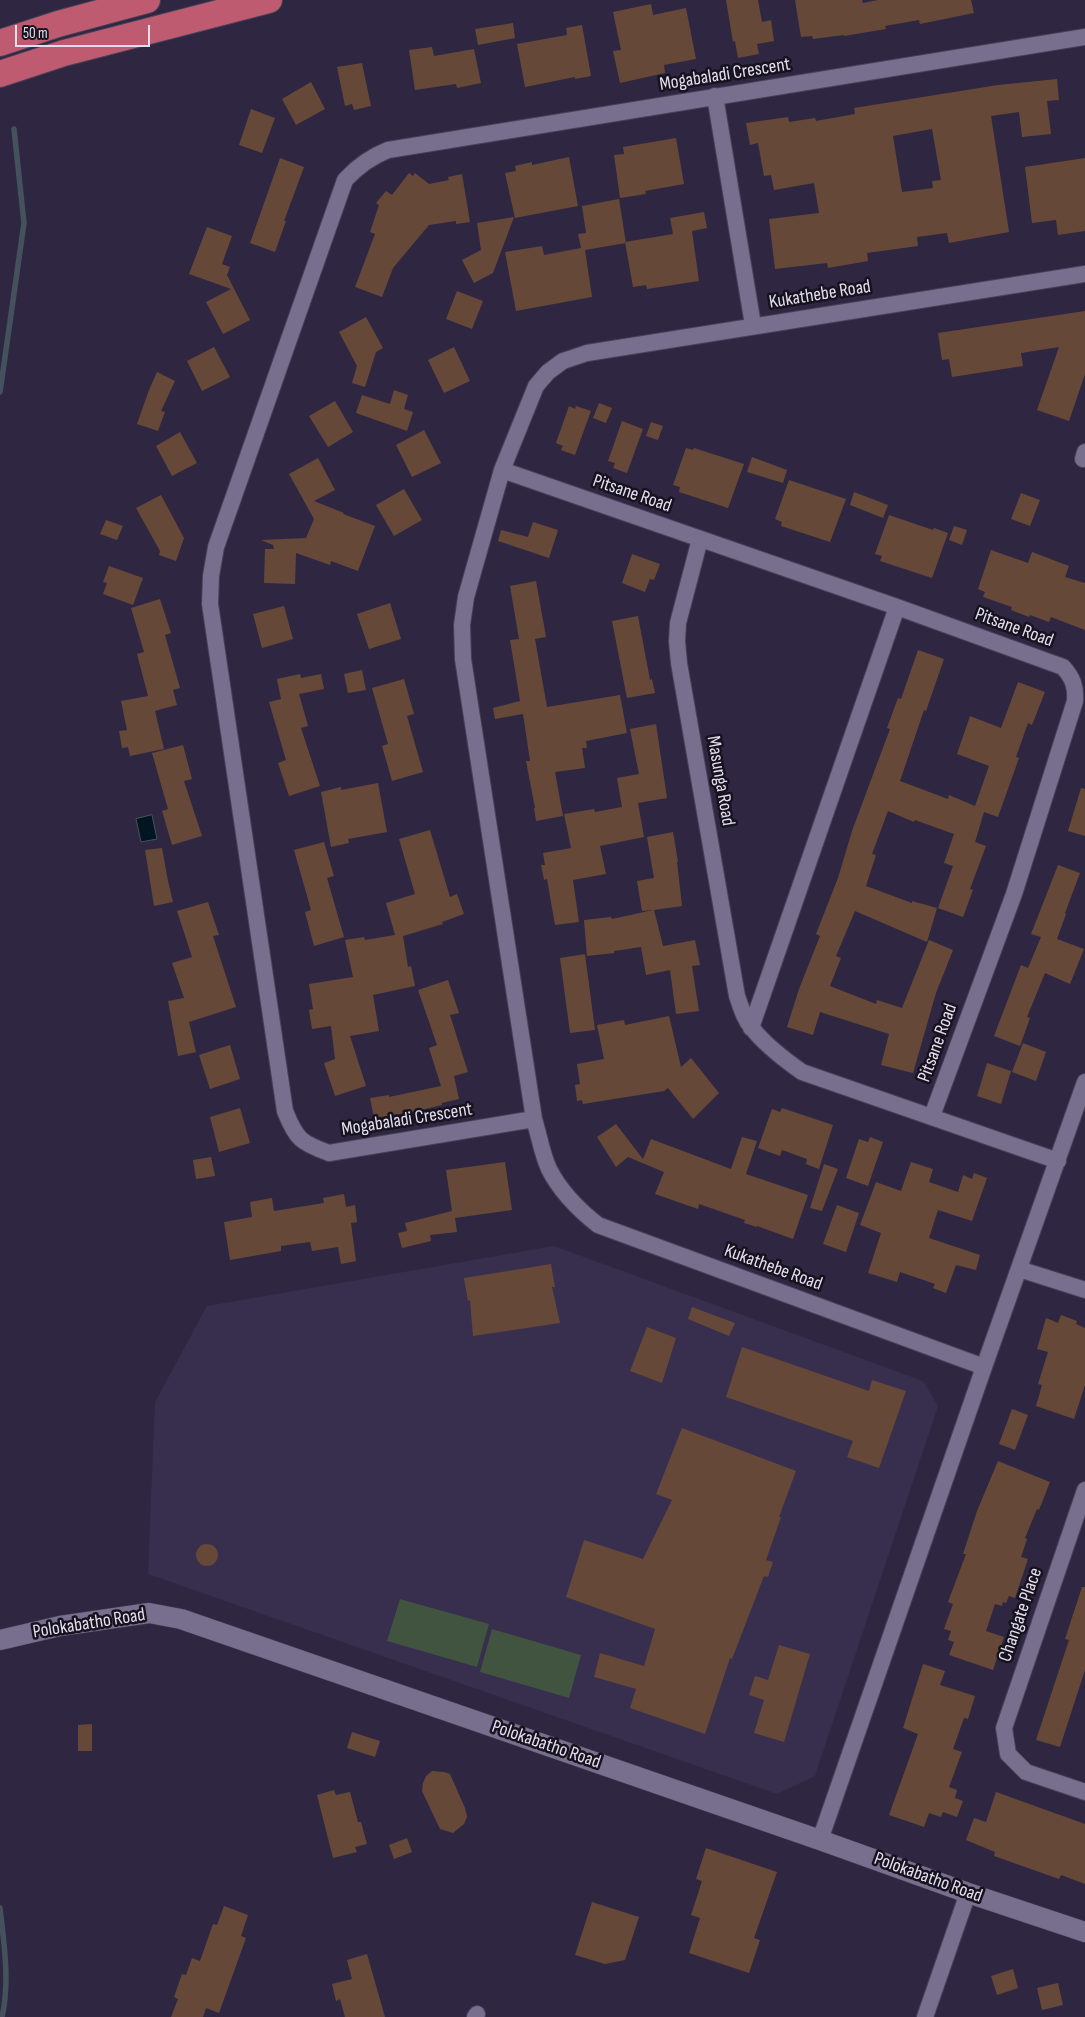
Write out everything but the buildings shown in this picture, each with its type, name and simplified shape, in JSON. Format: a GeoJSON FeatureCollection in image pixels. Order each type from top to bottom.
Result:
{"type":"FeatureCollection","features":[{"type":"Feature","properties":{"kind":"highway"},"geometry":{"type":"LineString","coordinates":[[0,43],[58,24],[147,0]]}},
{"type":"Feature","properties":{"kind":"highway"},"geometry":{"type":"LineString","coordinates":[[0,74],[64,53],[269,0]]}},
{"type":"Feature","properties":{"kind":"street","name":"Mogabaladi Crescent"},"geometry":{"type":"LineString","coordinates":[[534,1119],[329,1153],[307,1145],[293,1131],[285,1111],[210,604],[211,576],[216,547],[345,180],[356,168],[372,156],[388,150],[1085,38]]}},
{"type":"Feature","properties":{"kind":"street"},"geometry":{"type":"LineString","coordinates":[[716,96],[753,325]]}},
{"type":"Feature","properties":{"kind":"street","name":"Kukathebe Road"},"geometry":{"type":"LineString","coordinates":[[984,1367],[598,1225],[581,1212],[561,1187],[549,1168],[534,1119],[463,659],[462,625],[466,597],[502,470],[536,386],[548,372],[563,361],[586,353],[753,325],[1085,274]]}},
{"type":"Feature","properties":{"kind":"street","name":"Pitsane Road"},"geometry":{"type":"LineString","coordinates":[[502,470],[898,607],[1063,667],[1072,676],[1075,690],[1074,701],[1014,894],[932,1116]]}},
{"type":"Feature","properties":{"kind":"street","name":"Masunga Road"},"geometry":{"type":"LineString","coordinates":[[700,538],[678,623],[679,663],[737,996],[751,1028]]}},
{"type":"Feature","properties":{"kind":"street"},"geometry":{"type":"LineString","coordinates":[[898,607],[751,1028],[785,1060],[802,1072],[1058,1161]]}},
{"type":"Feature","properties":{"kind":"street"},"geometry":{"type":"LineString","coordinates":[[820,1840],[1085,1082]]}},
{"type":"Feature","properties":{"kind":"street"},"geometry":{"type":"LineString","coordinates":[[1019,1269],[1085,1290]]}},
{"type":"Feature","properties":{"kind":"street","name":"Changate Place"},"geometry":{"type":"LineString","coordinates":[[1085,1490],[1004,1728],[1008,1754],[1026,1772],[1085,1792]]}},
{"type":"Feature","properties":{"kind":"street","name":"Polokabatho Road"},"geometry":{"type":"LineString","coordinates":[[0,1640],[60,1626],[149,1613],[181,1619],[1085,1932]]}},
{"type":"Feature","properties":{"kind":"street"},"geometry":{"type":"LineString","coordinates":[[925,2017],[968,1893]]}},
{"type":"Feature","properties":{"kind":"shaded area"},"geometry":{"type":"Polygon","coordinates":[[[554,1246],[923,1381],[938,1406],[815,1776],[777,1794],[148,1574],[155,1402],[207,1306],[554,1246]]]}},
{"type":"Feature","properties":{"kind":"green space"},"geometry":{"type":"Polygon","coordinates":[[[400,1599],[489,1624],[477,1667],[387,1641],[400,1599]]]}},
{"type":"Feature","properties":{"kind":"green space"},"geometry":{"type":"Polygon","coordinates":[[[492,1629],[581,1655],[569,1698],[480,1672],[492,1629]]]}},
{"type":"Feature","properties":{"kind":"water"},"geometry":{"type":"Polygon","coordinates":[[[152,815],[157,839],[141,842],[136,819],[152,815]]]}},
{"type":"Feature","properties":{"kind":"waterway"},"geometry":{"type":"LineString","coordinates":[[0,392],[24,223],[14,129]]}},
{"type":"Feature","properties":{"kind":"waterway"},"geometry":{"type":"LineString","coordinates":[[0,1908],[6,1976],[2,2017]]}}]}
